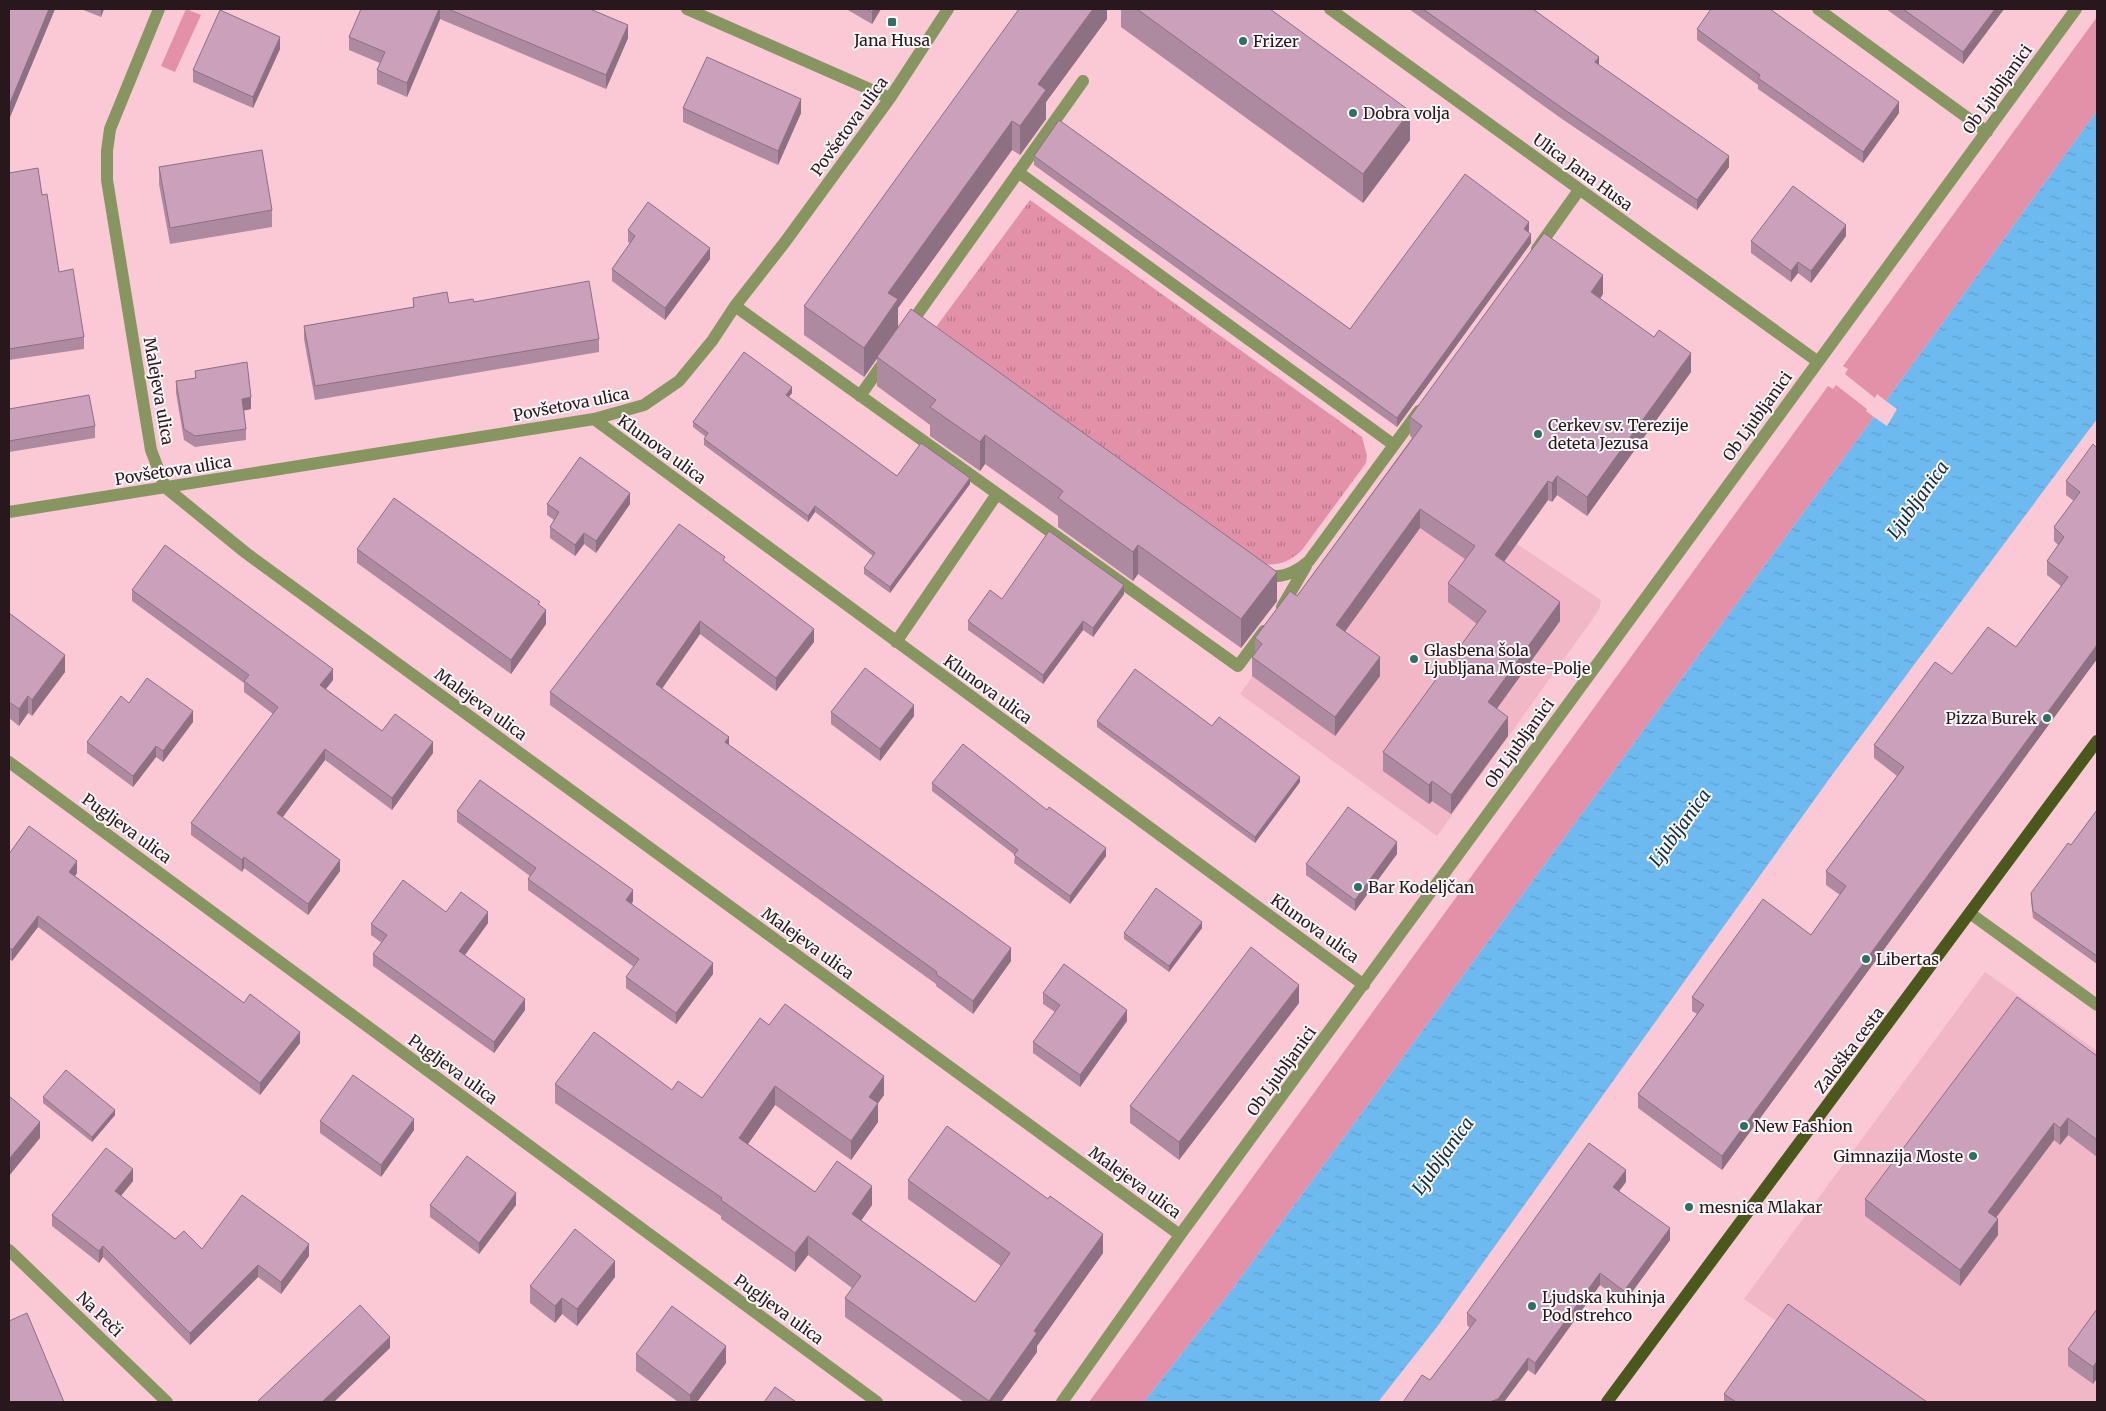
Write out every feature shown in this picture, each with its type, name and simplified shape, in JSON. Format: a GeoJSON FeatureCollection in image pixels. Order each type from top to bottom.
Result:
{"type":"FeatureCollection","features":[{"type":"Feature","properties":{"kind":"main road","name":"Zaloška cesta"},"geometry":{"type":"LineString","coordinates":[[1607,1402],[1971,914],[2097,741]]}},
{"type":"Feature","properties":{"kind":"street","name":"Malejeva ulica"},"geometry":{"type":"LineString","coordinates":[[159,9],[110,129],[107,151],[107,180],[150,440],[165,487],[246,553],[1180,1235]]}},
{"type":"Feature","properties":{"kind":"street"},"geometry":{"type":"LineString","coordinates":[[687,9],[890,98]]}},
{"type":"Feature","properties":{"kind":"street","name":"Povšetova ulica"},"geometry":{"type":"LineString","coordinates":[[9,512],[594,419],[644,405],[679,381],[712,341],[735,306],[785,242],[890,98],[948,9]]}},
{"type":"Feature","properties":{"kind":"street","name":"Ulica Jana Husa"},"geometry":{"type":"LineString","coordinates":[[1330,9],[1817,361]]}},
{"type":"Feature","properties":{"kind":"street"},"geometry":{"type":"LineString","coordinates":[[1818,9],[1987,132]]}},
{"type":"Feature","properties":{"kind":"street","name":"Ob Ljubljanici"},"geometry":{"type":"LineString","coordinates":[[1062,1402],[1180,1235],[2076,9]]}},
{"type":"Feature","properties":{"kind":"street"},"geometry":{"type":"LineString","coordinates":[[902,337],[916,325],[1018,172],[1083,81]]}},
{"type":"Feature","properties":{"kind":"street"},"geometry":{"type":"LineString","coordinates":[[1018,172],[1394,445]]}},
{"type":"Feature","properties":{"kind":"street"},"geometry":{"type":"LineString","coordinates":[[1527,262],[1579,190]]}},
{"type":"Feature","properties":{"kind":"street"},"geometry":{"type":"LineString","coordinates":[[735,306],[1238,666],[1273,620],[1309,562],[1429,397]]}},
{"type":"Feature","properties":{"kind":"street"},"geometry":{"type":"LineString","coordinates":[[860,396],[891,351]]}},
{"type":"Feature","properties":{"kind":"street","name":"Klunova ulica"},"geometry":{"type":"LineString","coordinates":[[594,419],[1364,984]]}},
{"type":"Feature","properties":{"kind":"street"},"geometry":{"type":"LineString","coordinates":[[896,642],[997,494]]}},
{"type":"Feature","properties":{"kind":"street"},"geometry":{"type":"LineString","coordinates":[[1251,568],[1259,574],[1272,578],[1298,570],[1309,562]]}},
{"type":"Feature","properties":{"kind":"street","name":"Pugljeva ulica"},"geometry":{"type":"LineString","coordinates":[[9,762],[877,1402]]}},
{"type":"Feature","properties":{"kind":"street"},"geometry":{"type":"LineString","coordinates":[[1971,914],[2097,1005]]}},
{"type":"Feature","properties":{"kind":"street","name":"Na Peči"},"geometry":{"type":"LineString","coordinates":[[9,1250],[167,1402]]}},
{"type":"Feature","properties":{"kind":"shaded area","name":"Glasbena šola Ljubljana Moste-Polje"},"geometry":{"type":"Polygon","coordinates":[[[1381,499],[1476,517],[1601,600],[1599,610],[1437,836],[1240,694],[1381,499]]]}},
{"type":"Feature","properties":{"kind":"shaded area","name":"Gimnazija Moste"},"geometry":{"type":"Polygon","coordinates":[[[1985,972],[2097,1051],[2097,1402],[1894,1402],[1744,1299],[1985,972]]]}},
{"type":"Feature","properties":{"kind":"green space"},"geometry":{"type":"Polygon","coordinates":[[[186,9],[201,15],[175,72],[161,66],[186,9]]]}},
{"type":"Feature","properties":{"kind":"green space"},"geometry":{"type":"Polygon","coordinates":[[[2097,17],[2097,111],[1886,401],[1877,394],[1875,398],[1845,374],[1848,369],[1843,366],[2097,17]]]}},
{"type":"Feature","properties":{"kind":"green space"},"geometry":{"type":"Polygon","coordinates":[[[1030,200],[1362,437],[1367,456],[1366,463],[1302,550],[1297,554],[1279,564],[1262,564],[936,327],[1030,200]]]}},
{"type":"Feature","properties":{"kind":"green space"},"geometry":{"type":"Polygon","coordinates":[[[1836,385],[1867,409],[1866,411],[1874,417],[1231,1291],[1144,1402],[1089,1402],[1828,386],[1833,389],[1836,385]]]}},
{"type":"Feature","properties":{"kind":"water","name":"Ljubljanica"},"geometry":{"type":"Polygon","coordinates":[[[2097,111],[2097,419],[1832,775],[1437,1327],[1378,1402],[1144,1402],[1231,1291],[1874,417],[1887,426],[1897,409],[1886,401],[2097,111]]]}},
{"type":"Feature","properties":{"kind":"building"},"geometry":{"type":"Polygon","coordinates":[[[9,9],[49,9],[10,103],[9,103],[9,9]]]}},
{"type":"Feature","properties":{"kind":"building"},"geometry":{"type":"Polygon","coordinates":[[[361,9],[439,9],[407,83],[377,70],[385,52],[349,37],[361,9]]]}},
{"type":"Feature","properties":{"kind":"building"},"geometry":{"type":"Polygon","coordinates":[[[448,9],[590,9],[628,25],[606,75],[448,9]]]}},
{"type":"Feature","properties":{"kind":"building"},"geometry":{"type":"Polygon","coordinates":[[[1019,9],[1093,9],[1038,84],[1046,90],[1020,126],[1012,121],[888,293],[898,299],[864,348],[804,306],[1019,9]]]}},
{"type":"Feature","properties":{"kind":"building"},"geometry":{"type":"Polygon","coordinates":[[[1137,9],[1270,9],[1410,111],[1363,174],[1137,9]]]}},
{"type":"Feature","properties":{"kind":"building"},"geometry":{"type":"Polygon","coordinates":[[[1423,9],[1533,9],[1599,57],[1595,62],[1729,156],[1697,200],[1562,108],[1423,9]]]}},
{"type":"Feature","properties":{"kind":"building"},"geometry":{"type":"Polygon","coordinates":[[[1711,9],[1770,9],[1899,102],[1863,152],[1758,78],[1760,75],[1697,29],[1711,9]]]}},
{"type":"Feature","properties":{"kind":"building"},"geometry":{"type":"Polygon","coordinates":[[[1903,9],[1995,9],[1963,52],[1903,9]]]}},
{"type":"Feature","properties":{"kind":"building"},"geometry":{"type":"Polygon","coordinates":[[[220,10],[280,37],[253,97],[193,70],[220,10]]]}},
{"type":"Feature","properties":{"kind":"building"},"geometry":{"type":"Polygon","coordinates":[[[707,57],[801,99],[778,151],[683,108],[707,57]]]}},
{"type":"Feature","properties":{"kind":"building"},"geometry":{"type":"Polygon","coordinates":[[[1059,120],[1350,329],[1465,174],[1529,222],[1524,229],[1531,234],[1397,418],[1034,156],[1059,120]]]}},
{"type":"Feature","properties":{"kind":"building"},"geometry":{"type":"Polygon","coordinates":[[[262,150],[272,210],[170,228],[159,167],[262,150]]]}},
{"type":"Feature","properties":{"kind":"building"},"geometry":{"type":"Polygon","coordinates":[[[38,168],[42,195],[47,194],[59,272],[73,269],[84,337],[9,349],[9,173],[38,168]]]}},
{"type":"Feature","properties":{"kind":"building"},"geometry":{"type":"Polygon","coordinates":[[[1793,186],[1846,225],[1811,271],[1798,262],[1791,271],[1751,241],[1793,186]]]}},
{"type":"Feature","properties":{"kind":"building"},"geometry":{"type":"Polygon","coordinates":[[[648,202],[710,248],[665,308],[612,269],[635,236],[628,230],[648,202]]]}},
{"type":"Feature","properties":{"kind":"building"},"geometry":{"type":"Polygon","coordinates":[[[1544,233],[1603,275],[1591,292],[1654,337],[1659,330],[1691,353],[1587,497],[1557,476],[1552,483],[1548,481],[1495,555],[1560,602],[1488,702],[1508,717],[1451,795],[1432,781],[1429,785],[1383,752],[1486,611],[1448,583],[1475,546],[1420,509],[1336,625],[1380,657],[1335,717],[1252,657],[1262,644],[1255,638],[1290,591],[1297,596],[1422,426],[1410,417],[1544,233]]]}},
{"type":"Feature","properties":{"kind":"building"},"geometry":{"type":"Polygon","coordinates":[[[589,281],[599,339],[315,386],[304,326],[414,307],[413,298],[447,292],[449,303],[473,299],[474,302],[589,281]]]}},
{"type":"Feature","properties":{"kind":"building"},"geometry":{"type":"Polygon","coordinates":[[[911,309],[1277,572],[1241,619],[1138,545],[1133,552],[1058,498],[1063,491],[985,435],[980,442],[930,407],[936,400],[877,357],[911,309]]]}},
{"type":"Feature","properties":{"kind":"building"},"geometry":{"type":"Polygon","coordinates":[[[744,352],[792,387],[786,395],[897,476],[921,443],[970,478],[890,587],[864,568],[875,553],[815,506],[808,516],[704,439],[708,433],[693,422],[744,352]]]}},
{"type":"Feature","properties":{"kind":"building"},"geometry":{"type":"Polygon","coordinates":[[[247,362],[251,397],[242,399],[246,429],[195,436],[184,429],[176,381],[196,378],[195,371],[247,362]]]}},
{"type":"Feature","properties":{"kind":"building"},"geometry":{"type":"Polygon","coordinates":[[[89,395],[95,426],[9,441],[9,409],[89,395]]]}},
{"type":"Feature","properties":{"kind":"building"},"geometry":{"type":"Polygon","coordinates":[[[2093,444],[2097,448],[2097,645],[1722,1156],[1638,1094],[1704,1005],[1692,997],[1763,899],[1811,935],[1846,886],[1826,871],[1904,767],[1874,745],[1935,662],[1952,674],[1988,627],[2016,647],[2068,577],[2047,561],[2064,537],[2054,527],[2080,492],[2066,481],[2093,444]]]}},
{"type":"Feature","properties":{"kind":"building"},"geometry":{"type":"Polygon","coordinates":[[[580,457],[630,493],[596,541],[584,533],[575,545],[550,527],[559,512],[547,504],[580,457]]]}},
{"type":"Feature","properties":{"kind":"building"},"geometry":{"type":"Polygon","coordinates":[[[394,498],[540,602],[538,604],[546,610],[511,660],[357,549],[394,498]]]}},
{"type":"Feature","properties":{"kind":"building"},"geometry":{"type":"Polygon","coordinates":[[[679,524],[725,557],[723,560],[814,629],[776,678],[700,621],[656,684],[729,737],[725,742],[1011,948],[973,1001],[936,974],[937,972],[550,692],[679,524]]]}},
{"type":"Feature","properties":{"kind":"building"},"geometry":{"type":"Polygon","coordinates":[[[1049,531],[1124,585],[1093,628],[1083,621],[1043,675],[968,621],[990,590],[1002,599],[1049,531]]]}},
{"type":"Feature","properties":{"kind":"building"},"geometry":{"type":"Polygon","coordinates":[[[165,545],[333,669],[320,685],[382,731],[395,714],[433,742],[392,798],[325,749],[277,813],[340,860],[308,904],[244,857],[242,860],[191,823],[278,707],[244,681],[249,675],[132,590],[165,545]]]}},
{"type":"Feature","properties":{"kind":"building"},"geometry":{"type":"Polygon","coordinates":[[[9,613],[65,655],[32,700],[28,696],[19,709],[9,702],[9,613]]]}},
{"type":"Feature","properties":{"kind":"building"},"geometry":{"type":"Polygon","coordinates":[[[865,668],[914,705],[880,749],[831,712],[865,668]]]}},
{"type":"Feature","properties":{"kind":"building"},"geometry":{"type":"Polygon","coordinates":[[[1135,669],[1212,726],[1219,717],[1300,777],[1255,837],[1097,721],[1135,669]]]}},
{"type":"Feature","properties":{"kind":"building"},"geometry":{"type":"Polygon","coordinates":[[[147,678],[193,711],[163,751],[156,746],[133,776],[87,742],[121,696],[129,703],[147,678]]]}},
{"type":"Feature","properties":{"kind":"building"},"geometry":{"type":"Polygon","coordinates":[[[963,744],[1047,810],[1049,807],[1106,848],[1070,896],[1014,855],[1018,850],[932,783],[963,744]]]}},
{"type":"Feature","properties":{"kind":"building"},"geometry":{"type":"Polygon","coordinates":[[[480,780],[633,890],[626,900],[713,963],[676,1013],[626,977],[639,959],[528,879],[536,868],[457,811],[480,780]]]}},
{"type":"Feature","properties":{"kind":"building"},"geometry":{"type":"Polygon","coordinates":[[[1348,807],[1397,842],[1355,900],[1306,864],[1348,807]]]}},
{"type":"Feature","properties":{"kind":"building"},"geometry":{"type":"Polygon","coordinates":[[[2097,810],[2097,956],[2033,911],[2031,893],[2068,843],[2071,845],[2097,810]]]}},
{"type":"Feature","properties":{"kind":"building"},"geometry":{"type":"Polygon","coordinates":[[[29,826],[77,861],[69,872],[244,1003],[250,994],[300,1032],[260,1083],[38,916],[12,950],[9,947],[9,854],[29,826]]]}},
{"type":"Feature","properties":{"kind":"building"},"geometry":{"type":"Polygon","coordinates":[[[403,880],[446,912],[461,892],[488,912],[459,951],[525,999],[494,1042],[373,954],[387,935],[371,924],[403,880]]]}},
{"type":"Feature","properties":{"kind":"building"},"geometry":{"type":"Polygon","coordinates":[[[1156,888],[1202,922],[1169,966],[1124,933],[1156,888]]]}},
{"type":"Feature","properties":{"kind":"building"},"geometry":{"type":"Polygon","coordinates":[[[1251,947],[1299,985],[1179,1142],[1130,1106],[1251,947]]]}},
{"type":"Feature","properties":{"kind":"building"},"geometry":{"type":"Polygon","coordinates":[[[1064,964],[1127,1010],[1080,1075],[1033,1042],[1060,1005],[1043,993],[1064,964]]]}},
{"type":"Feature","properties":{"kind":"building"},"geometry":{"type":"Polygon","coordinates":[[[2017,997],[2097,1056],[2097,1140],[2068,1118],[2060,1128],[2054,1123],[1988,1212],[1998,1219],[1960,1270],[1865,1199],[2017,997]]]}},
{"type":"Feature","properties":{"kind":"building"},"geometry":{"type":"Polygon","coordinates":[[[785,1004],[884,1076],[869,1097],[878,1103],[851,1141],[775,1086],[739,1138],[815,1192],[837,1161],[872,1186],[852,1214],[975,1302],[1010,1253],[908,1180],[947,1126],[1048,1199],[1050,1196],[1103,1234],[1034,1331],[1037,1333],[989,1401],[845,1298],[861,1276],[808,1236],[795,1253],[721,1200],[722,1198],[555,1084],[594,1032],[672,1090],[678,1081],[702,1098],[760,1018],[769,1025],[785,1004]]]}},
{"type":"Feature","properties":{"kind":"building"},"geometry":{"type":"Polygon","coordinates":[[[66,1070],[115,1110],[92,1137],[43,1097],[66,1070]]]}},
{"type":"Feature","properties":{"kind":"building"},"geometry":{"type":"Polygon","coordinates":[[[353,1075],[414,1119],[381,1165],[320,1121],[353,1075]]]}},
{"type":"Feature","properties":{"kind":"building"},"geometry":{"type":"Polygon","coordinates":[[[9,1096],[40,1122],[9,1159],[9,1096]]]}},
{"type":"Feature","properties":{"kind":"building"},"geometry":{"type":"Polygon","coordinates":[[[1589,1143],[1626,1170],[1613,1187],[1670,1228],[1624,1291],[1600,1273],[1535,1363],[1528,1358],[1498,1399],[1489,1402],[1403,1402],[1422,1375],[1430,1380],[1476,1320],[1467,1313],[1589,1143]]]}},
{"type":"Feature","properties":{"kind":"building"},"geometry":{"type":"Polygon","coordinates":[[[106,1148],[133,1169],[115,1191],[175,1239],[184,1231],[202,1249],[242,1195],[309,1244],[281,1282],[258,1265],[190,1333],[103,1246],[99,1251],[52,1215],[106,1148]]]}},
{"type":"Feature","properties":{"kind":"building"},"geometry":{"type":"Polygon","coordinates":[[[467,1156],[516,1193],[479,1243],[430,1205],[467,1156]]]}},
{"type":"Feature","properties":{"kind":"building"},"geometry":{"type":"Polygon","coordinates":[[[575,1229],[615,1261],[577,1309],[562,1298],[555,1306],[530,1286],[575,1229]]]}},
{"type":"Feature","properties":{"kind":"building"},"geometry":{"type":"Polygon","coordinates":[[[1788,1304],[1927,1402],[1736,1402],[1724,1394],[1788,1304]]]}},
{"type":"Feature","properties":{"kind":"building"},"geometry":{"type":"Polygon","coordinates":[[[360,1305],[390,1337],[322,1402],[258,1401],[360,1305]]]}},
{"type":"Feature","properties":{"kind":"building"},"geometry":{"type":"Polygon","coordinates":[[[672,1306],[726,1346],[690,1395],[636,1354],[672,1306]]]}},
{"type":"Feature","properties":{"kind":"building"},"geometry":{"type":"Polygon","coordinates":[[[2097,1309],[2097,1361],[2093,1367],[2068,1349],[2097,1309]]]}},
{"type":"Feature","properties":{"kind":"building"},"geometry":{"type":"Polygon","coordinates":[[[27,1313],[64,1402],[9,1402],[9,1321],[27,1313]]]}},
{"type":"Feature","properties":{"kind":"building"},"geometry":{"type":"Polygon","coordinates":[[[775,1387],[796,1402],[764,1402],[775,1387]]]}},
{"type":"Feature","properties":{"kind":"place","name":"Jana Husa"},"geometry":{"type":"Point","coordinates":[892,22]}},
{"type":"Feature","properties":{"kind":"place","name":"Frizer"},"geometry":{"type":"Point","coordinates":[1243,41]}},
{"type":"Feature","properties":{"kind":"place","name":"Dobra volja"},"geometry":{"type":"Point","coordinates":[1353,113]}},
{"type":"Feature","properties":{"kind":"place","name":"Cerkev sv. Terezije deteta Jezusa"},"geometry":{"type":"Point","coordinates":[1538,434]}},
{"type":"Feature","properties":{"kind":"place","name":"Glasbena šola Ljubljana Moste-Polje"},"geometry":{"type":"Point","coordinates":[1414,659]}},
{"type":"Feature","properties":{"kind":"place","name":"Pizza Burek"},"geometry":{"type":"Point","coordinates":[2047,718]}},
{"type":"Feature","properties":{"kind":"place","name":"Bar Kodeljčan"},"geometry":{"type":"Point","coordinates":[1358,887]}},
{"type":"Feature","properties":{"kind":"place","name":"Libertas"},"geometry":{"type":"Point","coordinates":[1866,959]}},
{"type":"Feature","properties":{"kind":"place","name":"New Fashion"},"geometry":{"type":"Point","coordinates":[1744,1126]}},
{"type":"Feature","properties":{"kind":"place","name":"Gimnazija Moste"},"geometry":{"type":"Point","coordinates":[1973,1156]}},
{"type":"Feature","properties":{"kind":"place","name":"mesnica Mlakar"},"geometry":{"type":"Point","coordinates":[1689,1207]}},
{"type":"Feature","properties":{"kind":"place","name":"Ljudska kuhinja Pod strehco"},"geometry":{"type":"Point","coordinates":[1532,1306]}}]}
